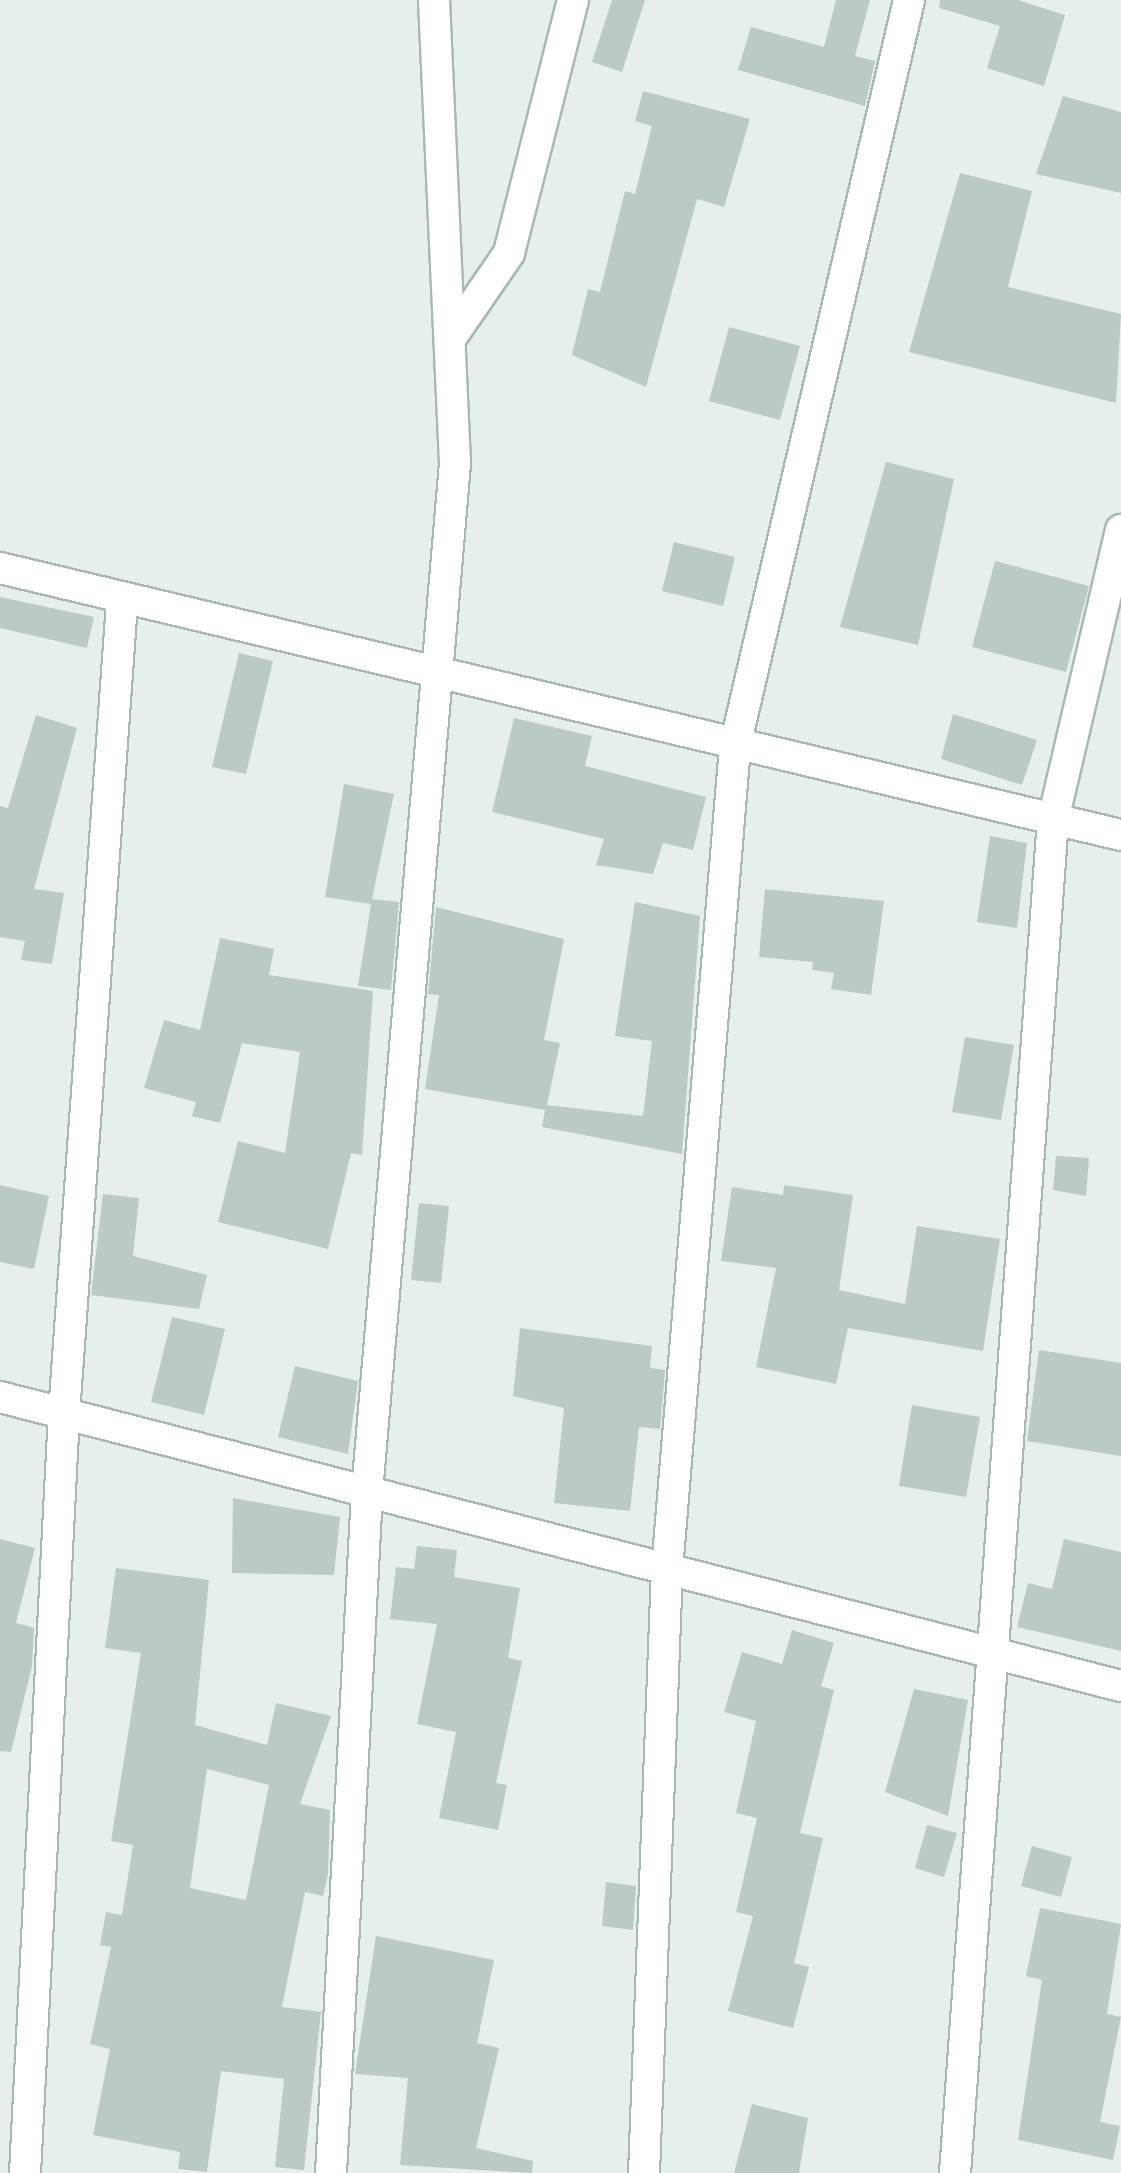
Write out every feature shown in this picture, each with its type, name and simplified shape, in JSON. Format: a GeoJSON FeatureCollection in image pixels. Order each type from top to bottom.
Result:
{"type":"FeatureCollection","features":[{"type":"Feature","properties":{"kind":"street"},"geometry":{"type":"LineString","coordinates":[[331,2173],[368,1492],[434,670],[455,463],[434,0]]}},
{"type":"Feature","properties":{"kind":"street"},"geometry":{"type":"LineString","coordinates":[[450,338],[509,253],[573,0]]}},
{"type":"Feature","properties":{"kind":"street"},"geometry":{"type":"LineString","coordinates":[[644,2173],[667,1570],[735,746],[909,0]]}},
{"type":"Feature","properties":{"kind":"street"},"geometry":{"type":"LineString","coordinates":[[955,2173],[989,1654],[1053,820],[1121,530]]}},
{"type":"Feature","properties":{"kind":"street"},"geometry":{"type":"LineString","coordinates":[[0,568],[122,603],[434,670],[735,746],[1121,835]]}},
{"type":"Feature","properties":{"kind":"street"},"geometry":{"type":"LineString","coordinates":[[25,2173],[64,1414],[122,603]]}},
{"type":"Feature","properties":{"kind":"street"},"geometry":{"type":"LineString","coordinates":[[0,1397],[1121,1686]]}},
{"type":"Feature","properties":{"kind":"building"},"geometry":{"type":"Polygon","coordinates":[[[612,0],[645,0],[622,72],[592,62],[612,0]]]}},
{"type":"Feature","properties":{"kind":"building"},"geometry":{"type":"Polygon","coordinates":[[[836,0],[870,0],[855,56],[875,61],[865,106],[738,70],[751,27],[824,47],[836,0]]]}},
{"type":"Feature","properties":{"kind":"building"},"geometry":{"type":"Polygon","coordinates":[[[940,0],[1018,0],[1065,15],[1044,86],[987,68],[1000,26],[939,8],[940,0]]]}},
{"type":"Feature","properties":{"kind":"building"},"geometry":{"type":"Polygon","coordinates":[[[643,91],[750,119],[724,207],[697,199],[646,387],[572,355],[588,289],[600,292],[625,191],[635,194],[652,126],[635,121],[643,91]]]}},
{"type":"Feature","properties":{"kind":"building"},"geometry":{"type":"Polygon","coordinates":[[[1063,96],[1121,112],[1121,193],[1036,174],[1063,96]]]}},
{"type":"Feature","properties":{"kind":"building"},"geometry":{"type":"Polygon","coordinates":[[[960,173],[1032,191],[1008,287],[1121,314],[1116,403],[909,352],[960,173]]]}},
{"type":"Feature","properties":{"kind":"building"},"geometry":{"type":"Polygon","coordinates":[[[729,327],[800,346],[780,420],[709,401],[729,327]]]}},
{"type":"Feature","properties":{"kind":"building"},"geometry":{"type":"Polygon","coordinates":[[[886,462],[954,479],[918,645],[840,627],[886,462]]]}},
{"type":"Feature","properties":{"kind":"building"},"geometry":{"type":"Polygon","coordinates":[[[674,542],[735,557],[723,606],[662,591],[674,542]]]}},
{"type":"Feature","properties":{"kind":"building"},"geometry":{"type":"Polygon","coordinates":[[[995,561],[1089,586],[1066,672],[972,647],[995,561]]]}},
{"type":"Feature","properties":{"kind":"building"},"geometry":{"type":"Polygon","coordinates":[[[0,597],[94,617],[87,648],[0,628],[0,597]]]}},
{"type":"Feature","properties":{"kind":"building"},"geometry":{"type":"Polygon","coordinates":[[[239,653],[273,661],[246,774],[212,767],[239,653]]]}},
{"type":"Feature","properties":{"kind":"building"},"geometry":{"type":"Polygon","coordinates":[[[953,714],[1037,740],[1022,785],[941,759],[953,714]]]}},
{"type":"Feature","properties":{"kind":"building"},"geometry":{"type":"Polygon","coordinates":[[[36,715],[77,728],[34,889],[64,893],[52,964],[21,960],[25,941],[0,937],[0,806],[8,808],[36,715]]]}},
{"type":"Feature","properties":{"kind":"building"},"geometry":{"type":"Polygon","coordinates":[[[514,718],[592,736],[585,766],[706,797],[693,850],[663,843],[653,874],[596,865],[604,839],[492,812],[514,718]]]}},
{"type":"Feature","properties":{"kind":"building"},"geometry":{"type":"Polygon","coordinates":[[[344,784],[394,794],[372,899],[399,902],[391,990],[358,986],[371,904],[325,897],[344,784]]]}},
{"type":"Feature","properties":{"kind":"building"},"geometry":{"type":"Polygon","coordinates":[[[990,836],[1027,843],[1017,928],[977,922],[990,836]]]}},
{"type":"Feature","properties":{"kind":"building"},"geometry":{"type":"Polygon","coordinates":[[[765,889],[884,901],[871,995],[831,989],[834,973],[812,970],[813,962],[759,957],[765,889]]]}},
{"type":"Feature","properties":{"kind":"building"},"geometry":{"type":"Polygon","coordinates":[[[635,902],[700,916],[682,1154],[542,1127],[545,1110],[425,1089],[439,995],[428,994],[436,907],[564,939],[544,1040],[560,1043],[547,1105],[643,1116],[652,1041],[615,1036],[635,902]]]}},
{"type":"Feature","properties":{"kind":"building"},"geometry":{"type":"Polygon","coordinates":[[[220,938],[274,949],[269,975],[373,991],[362,1155],[351,1153],[328,1249],[218,1222],[238,1141],[285,1153],[300,1052],[242,1043],[220,1123],[192,1116],[196,1102],[144,1088],[164,1020],[200,1030],[220,938]]]}},
{"type":"Feature","properties":{"kind":"building"},"geometry":{"type":"Polygon","coordinates":[[[965,1037],[1014,1045],[1001,1120],[952,1112],[965,1037]]]}},
{"type":"Feature","properties":{"kind":"building"},"geometry":{"type":"Polygon","coordinates":[[[1056,1156],[1089,1158],[1086,1196],[1053,1190],[1056,1156]]]}},
{"type":"Feature","properties":{"kind":"building"},"geometry":{"type":"Polygon","coordinates":[[[0,1185],[49,1196],[34,1269],[0,1262],[0,1185]]]}},
{"type":"Feature","properties":{"kind":"building"},"geometry":{"type":"Polygon","coordinates":[[[784,1185],[853,1195],[839,1290],[905,1304],[917,1226],[1000,1239],[983,1351],[848,1328],[836,1384],[756,1367],[776,1268],[721,1261],[732,1187],[783,1195],[784,1185]]]}},
{"type":"Feature","properties":{"kind":"building"},"geometry":{"type":"Polygon","coordinates":[[[103,1194],[139,1198],[133,1256],[207,1275],[199,1309],[91,1295],[103,1194]]]}},
{"type":"Feature","properties":{"kind":"building"},"geometry":{"type":"Polygon","coordinates":[[[419,1203],[449,1206],[441,1283],[411,1280],[419,1203]]]}},
{"type":"Feature","properties":{"kind":"building"},"geometry":{"type":"Polygon","coordinates":[[[172,1317],[225,1329],[204,1415],[151,1402],[172,1317]]]}},
{"type":"Feature","properties":{"kind":"building"},"geometry":{"type":"Polygon","coordinates":[[[520,1328],[652,1346],[650,1368],[665,1370],[660,1429],[639,1427],[630,1511],[554,1503],[564,1408],[513,1396],[520,1328]]]}},
{"type":"Feature","properties":{"kind":"building"},"geometry":{"type":"Polygon","coordinates":[[[1039,1350],[1121,1363],[1121,1456],[1027,1441],[1039,1350]]]}},
{"type":"Feature","properties":{"kind":"building"},"geometry":{"type":"Polygon","coordinates":[[[295,1366],[358,1381],[348,1454],[278,1437],[295,1366]]]}},
{"type":"Feature","properties":{"kind":"building"},"geometry":{"type":"Polygon","coordinates":[[[912,1405],[980,1417],[966,1497],[899,1486],[912,1405]]]}},
{"type":"Feature","properties":{"kind":"building"},"geometry":{"type":"Polygon","coordinates":[[[233,1498],[340,1517],[334,1575],[232,1573],[233,1498]]]}},
{"type":"Feature","properties":{"kind":"building"},"geometry":{"type":"Polygon","coordinates":[[[0,1539],[35,1548],[16,1623],[34,1628],[32,1666],[11,1752],[0,1751],[0,1539]]]}},
{"type":"Feature","properties":{"kind":"building"},"geometry":{"type":"Polygon","coordinates":[[[1064,1539],[1121,1552],[1121,1651],[1017,1627],[1028,1583],[1052,1589],[1064,1539]]]}},
{"type":"Feature","properties":{"kind":"building"},"geometry":{"type":"Polygon","coordinates":[[[417,1546],[457,1550],[454,1577],[520,1588],[508,1658],[522,1661],[496,1783],[507,1785],[498,1830],[439,1818],[456,1732],[417,1724],[437,1624],[390,1619],[396,1567],[414,1569],[417,1546]]]}},
{"type":"Feature","properties":{"kind":"building"},"geometry":{"type":"Polygon","coordinates":[[[116,1568],[209,1580],[195,1725],[267,1745],[276,1703],[331,1716],[300,1804],[330,1810],[328,1874],[323,1896],[305,1892],[282,2007],[321,2012],[304,2170],[275,2167],[284,2079],[221,2071],[207,2172],[178,2169],[180,2152],[93,2135],[110,2049],[90,2044],[111,1947],[100,1945],[106,1912],[122,1915],[133,1845],[111,1841],[141,1653],[105,1648],[116,1568]],[[207,1769],[190,1888],[246,1900],[269,1785],[207,1769]]]}},
{"type":"Feature","properties":{"kind":"building"},"geometry":{"type":"Polygon","coordinates":[[[792,1630],[834,1643],[821,1686],[834,1690],[800,1833],[823,1838],[794,1963],[809,1967],[793,2028],[728,2011],[753,1916],[736,1912],[757,1818],[736,1813],[756,1721],[724,1712],[742,1652],[782,1664],[792,1630]]]}},
{"type":"Feature","properties":{"kind":"building"},"geometry":{"type":"Polygon","coordinates":[[[914,1689],[968,1700],[948,1816],[885,1792],[914,1689]]]}},
{"type":"Feature","properties":{"kind":"building"},"geometry":{"type":"Polygon","coordinates":[[[927,1825],[957,1833],[944,1877],[915,1868],[927,1825]]]}},
{"type":"Feature","properties":{"kind":"building"},"geometry":{"type":"Polygon","coordinates":[[[1032,1846],[1072,1857],[1061,1897],[1021,1886],[1032,1846]]]}},
{"type":"Feature","properties":{"kind":"building"},"geometry":{"type":"Polygon","coordinates":[[[606,1882],[636,1886],[633,1930],[602,1926],[606,1882]]]}},
{"type":"Feature","properties":{"kind":"building"},"geometry":{"type":"Polygon","coordinates":[[[1040,1908],[1121,1924],[1107,2014],[1121,2017],[1100,2122],[1120,2126],[1113,2160],[1018,2140],[1042,1980],[1026,1976],[1040,1908]]]}},
{"type":"Feature","properties":{"kind":"building"},"geometry":{"type":"Polygon","coordinates":[[[376,1936],[494,1960],[477,2043],[499,2048],[476,2148],[533,2161],[532,2173],[400,2165],[408,2078],[355,2074],[376,1936]]]}},
{"type":"Feature","properties":{"kind":"building"},"geometry":{"type":"Polygon","coordinates":[[[752,2104],[808,2118],[799,2173],[734,2173],[752,2104]]]}}]}
